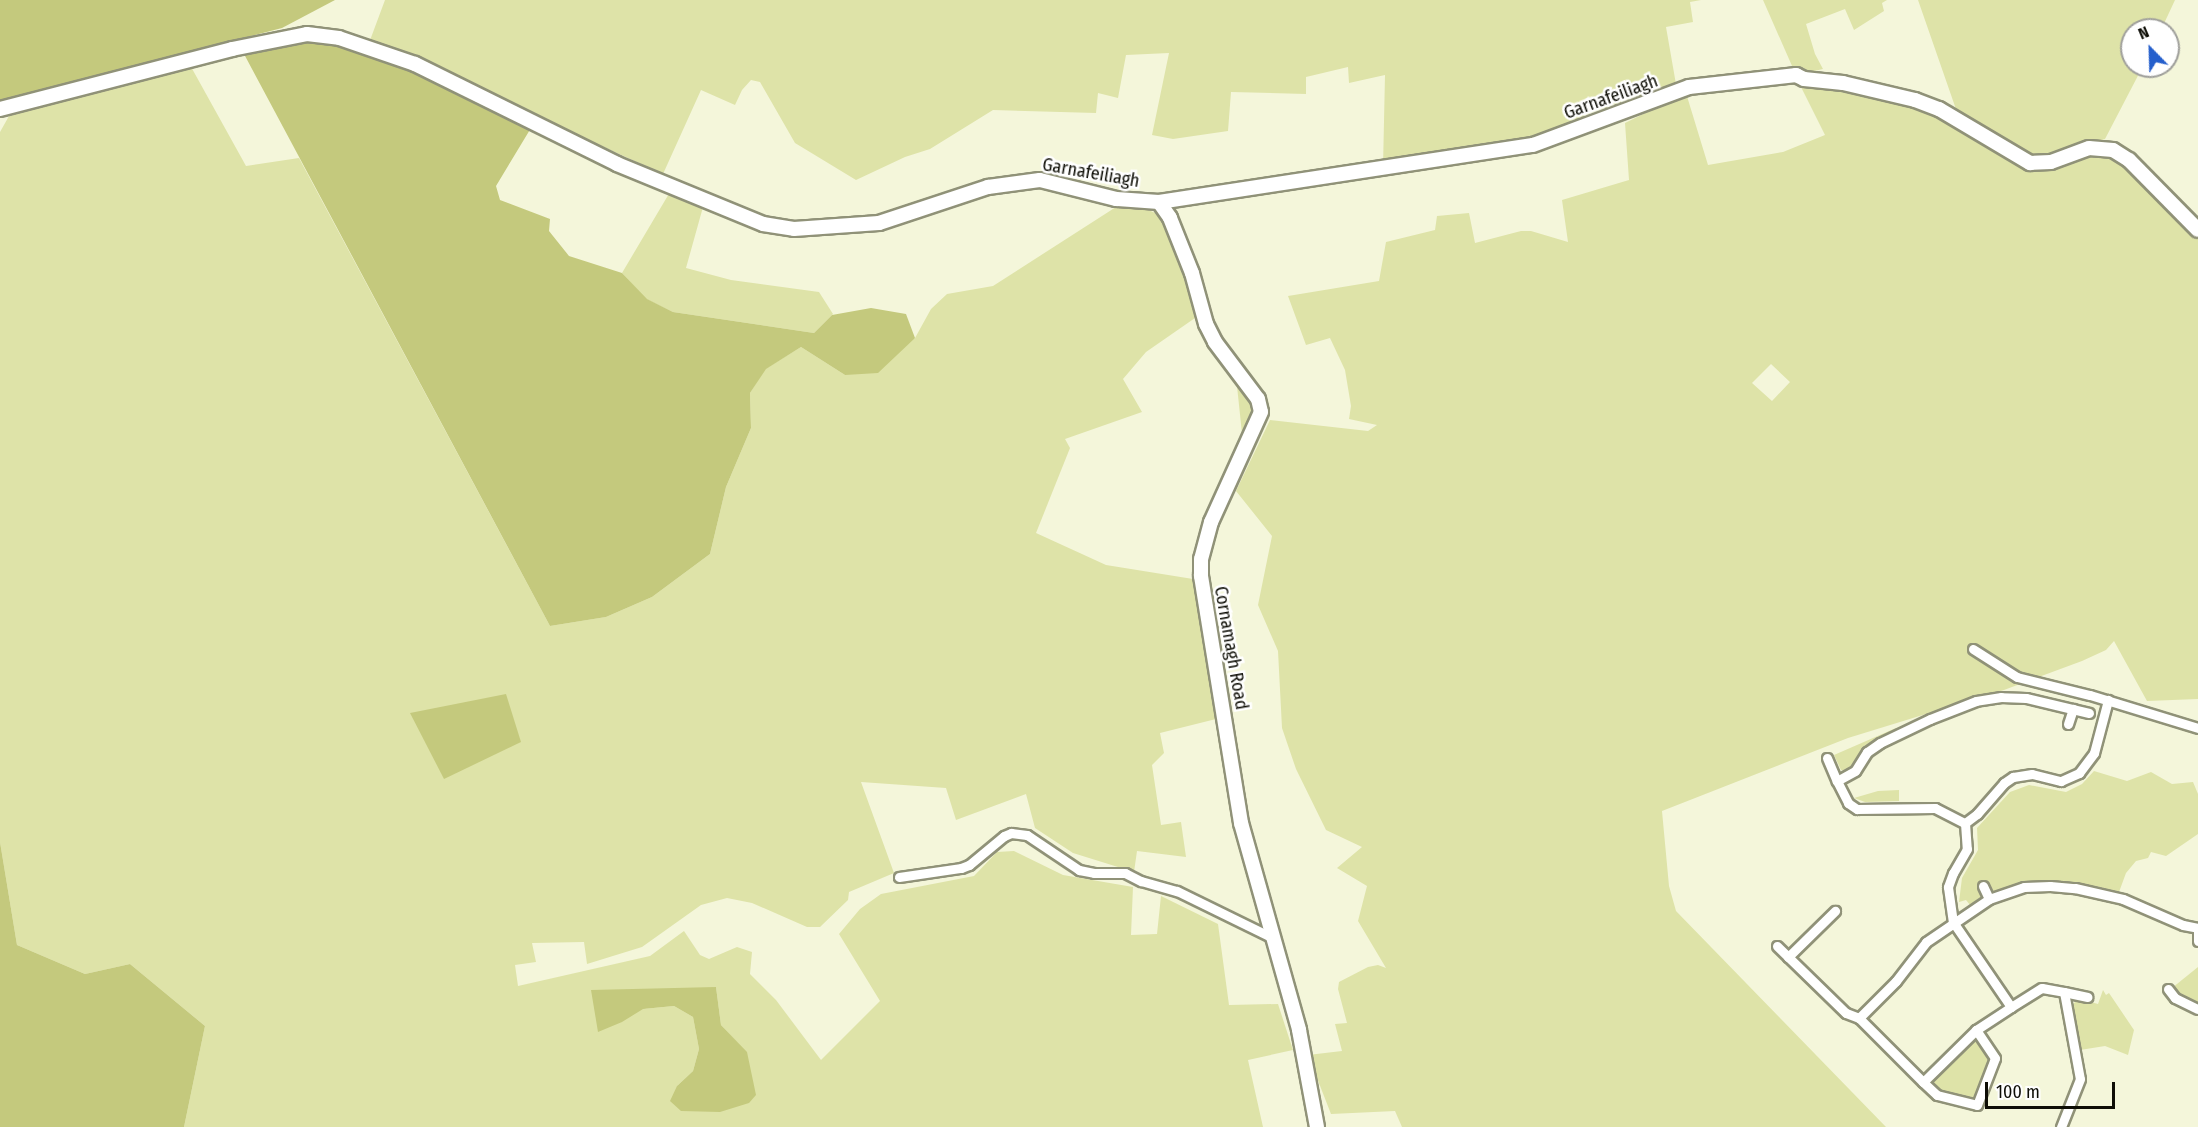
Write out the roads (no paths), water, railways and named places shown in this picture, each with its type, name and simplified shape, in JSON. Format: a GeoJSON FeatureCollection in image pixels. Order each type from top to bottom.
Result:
{"type":"FeatureCollection","features":[{"type":"Feature","properties":{"kind":"street","name":"Garnafeiliagh"},"geometry":{"type":"LineString","coordinates":[[0,109],[232,49],[307,34],[339,38],[415,64],[617,164],[764,224],[794,229],[879,223],[988,187],[1040,180],[1116,199],[1159,202],[1533,145],[1689,87],[1796,75],[1804,79],[1843,83],[1915,100],[1939,109],[2030,163],[2051,162],[2089,148],[2100,147],[2113,150],[2128,160],[2198,230]]}},
{"type":"Feature","properties":{"kind":"street","name":"Cornamagh Road"},"geometry":{"type":"LineString","coordinates":[[1159,202],[1170,218],[1192,273],[1206,324],[1215,342],[1258,399],[1261,412],[1211,522],[1201,559],[1201,576],[1241,823],[1299,1030],[1317,1127]]}},
{"type":"Feature","properties":{"kind":"street"},"geometry":{"type":"LineString","coordinates":[[1972,649],[2017,677],[2108,700],[2198,728]]}},
{"type":"Feature","properties":{"kind":"street"},"geometry":{"type":"LineString","coordinates":[[1837,781],[1856,771],[1867,752],[1880,743],[1976,701],[1989,698],[2020,697],[2089,713]]}},
{"type":"Feature","properties":{"kind":"street"},"geometry":{"type":"LineString","coordinates":[[1965,823],[1977,814],[2004,783],[2018,775],[2032,774],[2061,781],[2079,773],[2094,753],[2108,700]]}},
{"type":"Feature","properties":{"kind":"street"},"geometry":{"type":"LineString","coordinates":[[2068,724],[2073,709]]}},
{"type":"Feature","properties":{"kind":"street"},"geometry":{"type":"LineString","coordinates":[[1827,758],[1848,803],[1857,809],[1935,808],[1965,823]]}},
{"type":"Feature","properties":{"kind":"street"},"geometry":{"type":"LineString","coordinates":[[1965,823],[1967,849],[1948,887],[1953,922],[2011,1007]]}},
{"type":"Feature","properties":{"kind":"street"},"geometry":{"type":"LineString","coordinates":[[899,877],[961,868],[969,865],[1004,836],[1011,833],[1027,835],[1079,870],[1094,873],[1125,873],[1141,881],[1177,891],[1273,938]]}},
{"type":"Feature","properties":{"kind":"street"},"geometry":{"type":"LineString","coordinates":[[1983,886],[1989,899]]}},
{"type":"Feature","properties":{"kind":"street"},"geometry":{"type":"LineString","coordinates":[[1859,1018],[1896,981],[1926,942],[1989,899],[2024,887],[2075,888],[2123,899],[2183,925],[2198,929],[2198,941]]}},
{"type":"Feature","properties":{"kind":"street"},"geometry":{"type":"LineString","coordinates":[[1788,957],[1836,911]]}},
{"type":"Feature","properties":{"kind":"street"},"geometry":{"type":"LineString","coordinates":[[1777,946],[1846,1013],[1859,1018],[1923,1082],[1941,1096],[1976,1108],[1995,1058],[1976,1030]]}},
{"type":"Feature","properties":{"kind":"street"},"geometry":{"type":"LineString","coordinates":[[1923,1082],[1976,1030],[2042,988],[2087,998]]}},
{"type":"Feature","properties":{"kind":"street"},"geometry":{"type":"LineString","coordinates":[[2168,989],[2175,998],[2188,999],[2198,1009]]}},
{"type":"Feature","properties":{"kind":"street"},"geometry":{"type":"LineString","coordinates":[[2061,1127],[2080,1079],[2064,992]]}}]}
